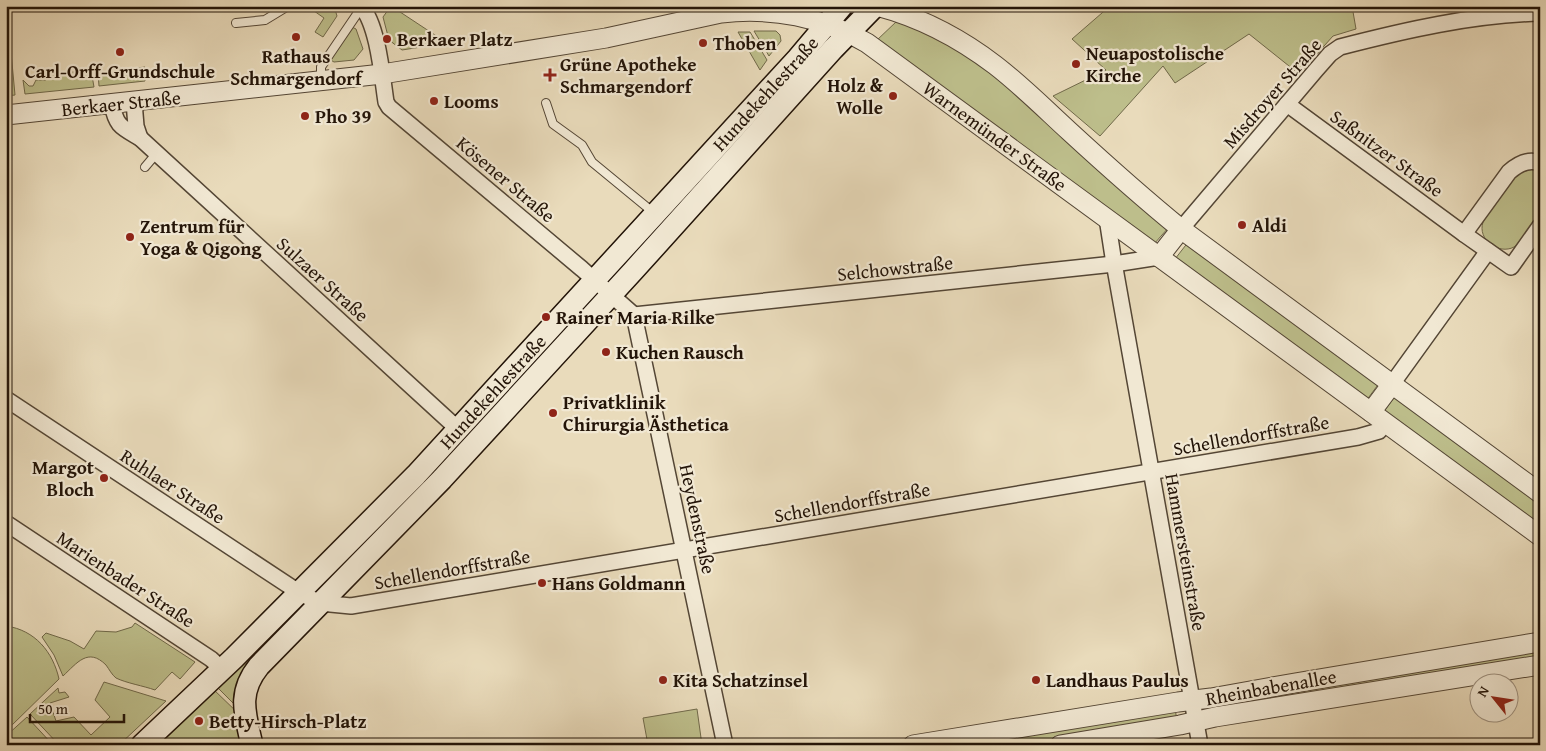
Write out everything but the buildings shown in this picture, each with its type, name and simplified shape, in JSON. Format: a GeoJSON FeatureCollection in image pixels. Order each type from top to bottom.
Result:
{"type":"FeatureCollection","features":[{"type":"Feature","properties":{"kind":"main road","name":"Hundekehlestraße"},"geometry":{"type":"LineString","coordinates":[[142,745],[222,670],[459,430],[798,58],[842,6]]}},
{"type":"Feature","properties":{"kind":"main road","name":"Hundekehlestraße"},"geometry":{"type":"LineString","coordinates":[[252,745],[244,701],[250,677],[264,660],[442,479],[623,305],[849,32],[876,6]]}},
{"type":"Feature","properties":{"kind":"street"},"geometry":{"type":"LineString","coordinates":[[876,6],[900,12],[920,21],[948,35],[989,61],[1181,229],[1540,494]]}},
{"type":"Feature","properties":{"kind":"street","name":"Kösener Straße"},"geometry":{"type":"LineString","coordinates":[[365,8],[375,38],[386,102],[389,108],[623,305]]}},
{"type":"Feature","properties":{"kind":"street","name":"Berkaer Straße"},"geometry":{"type":"LineString","coordinates":[[6,115],[382,74],[606,38],[743,8],[794,15],[827,23]]}},
{"type":"Feature","properties":{"kind":"street","name":"Misdroyer Straße"},"geometry":{"type":"LineString","coordinates":[[1181,229],[1330,54],[1340,47],[1396,32],[1436,24],[1540,13]]}},
{"type":"Feature","properties":{"kind":"street","name":"Warnemünder Straße"},"geometry":{"type":"LineString","coordinates":[[827,23],[849,32],[867,43],[1540,536]]}},
{"type":"Feature","properties":{"kind":"street"},"geometry":{"type":"LineString","coordinates":[[134,102],[136,126],[140,138]]}},
{"type":"Feature","properties":{"kind":"street","name":"Sulzaer Straße"},"geometry":{"type":"LineString","coordinates":[[112,104],[115,120],[140,138],[459,430]]}},
{"type":"Feature","properties":{"kind":"street","name":"Saßnitzer Straße"},"geometry":{"type":"LineString","coordinates":[[1287,104],[1511,267],[1540,226]]}},
{"type":"Feature","properties":{"kind":"street"},"geometry":{"type":"LineString","coordinates":[[1464,234],[1509,172],[1526,162],[1536,161],[1540,163]]}},
{"type":"Feature","properties":{"kind":"street","name":"Hammersteinstraße"},"geometry":{"type":"LineString","coordinates":[[1107,218],[1200,745]]}},
{"type":"Feature","properties":{"kind":"street"},"geometry":{"type":"LineString","coordinates":[[1159,256],[1181,229]]}},
{"type":"Feature","properties":{"kind":"street"},"geometry":{"type":"LineString","coordinates":[[1378,418],[1392,384],[1488,250]]}},
{"type":"Feature","properties":{"kind":"street","name":"Selchowstraße"},"geometry":{"type":"LineString","coordinates":[[623,305],[1114,264],[1159,256]]}},
{"type":"Feature","properties":{"kind":"street","name":"Heydenstraße"},"geometry":{"type":"LineString","coordinates":[[623,305],[684,550],[726,745]]}},
{"type":"Feature","properties":{"kind":"street","name":"Ruhlaer Straße"},"geometry":{"type":"LineString","coordinates":[[6,399],[300,592],[320,603]]}},
{"type":"Feature","properties":{"kind":"street","name":"Schellendorffstraße"},"geometry":{"type":"LineString","coordinates":[[320,603],[351,606],[1358,438],[1379,431],[1378,418]]}},
{"type":"Feature","properties":{"kind":"street","name":"Marienbader Straße"},"geometry":{"type":"LineString","coordinates":[[6,523],[211,659],[222,670]]}},
{"type":"Feature","properties":{"kind":"street","name":"Rheinbabenallee"},"geometry":{"type":"LineString","coordinates":[[913,745],[1540,642]]}},
{"type":"Feature","properties":{"kind":"street","name":"Rheinbabenallee"},"geometry":{"type":"LineString","coordinates":[[1060,745],[1221,716],[1540,665]]}},
{"type":"Feature","properties":{"kind":"lane"},"geometry":{"type":"LineString","coordinates":[[236,24],[265,20],[288,6]]}},
{"type":"Feature","properties":{"kind":"lane"},"geometry":{"type":"LineString","coordinates":[[321,81],[321,67],[358,14],[365,8]]}},
{"type":"Feature","properties":{"kind":"lane"},"geometry":{"type":"LineString","coordinates":[[546,103],[554,124],[582,145],[592,162],[656,214]]}},
{"type":"Feature","properties":{"kind":"lane"},"geometry":{"type":"LineString","coordinates":[[145,167],[156,154]]}},
{"type":"Feature","properties":{"kind":"green space"},"geometry":{"type":"Polygon","coordinates":[[[307,6],[334,6],[337,16],[323,37],[315,32],[324,18],[307,6]]]}},
{"type":"Feature","properties":{"kind":"green space"},"geometry":{"type":"Polygon","coordinates":[[[391,6],[441,39],[440,44],[402,50],[389,40],[383,17],[391,6]]]}},
{"type":"Feature","properties":{"kind":"green space"},"geometry":{"type":"Polygon","coordinates":[[[1110,6],[1352,6],[1356,29],[1333,36],[1299,74],[1249,34],[1175,83],[1163,66],[1100,136],[1053,96],[1106,70],[1072,39],[1110,6]]]}},
{"type":"Feature","properties":{"kind":"green space"},"geometry":{"type":"Polygon","coordinates":[[[8,20],[15,95],[6,96],[6,22],[8,20]]]}},
{"type":"Feature","properties":{"kind":"green space"},"geometry":{"type":"Polygon","coordinates":[[[897,21],[936,38],[982,65],[1169,227],[1154,244],[876,41],[897,21]]]}},
{"type":"Feature","properties":{"kind":"green space"},"geometry":{"type":"Polygon","coordinates":[[[352,27],[356,29],[363,49],[354,60],[334,62],[329,59],[352,27]]]}},
{"type":"Feature","properties":{"kind":"green space"},"geometry":{"type":"Polygon","coordinates":[[[754,31],[776,31],[780,35],[781,41],[769,56],[754,31]]]}},
{"type":"Feature","properties":{"kind":"green space"},"geometry":{"type":"Polygon","coordinates":[[[738,32],[750,32],[767,60],[760,70],[738,32]]]}},
{"type":"Feature","properties":{"kind":"green space"},"geometry":{"type":"Polygon","coordinates":[[[145,67],[145,81],[99,86],[98,73],[145,67]]]}},
{"type":"Feature","properties":{"kind":"green space"},"geometry":{"type":"Polygon","coordinates":[[[91,70],[94,87],[25,94],[23,80],[29,86],[33,86],[36,80],[46,80],[46,75],[91,70]]]}},
{"type":"Feature","properties":{"kind":"green space"},"geometry":{"type":"Polygon","coordinates":[[[1540,167],[1539,217],[1517,245],[1508,249],[1496,247],[1486,240],[1483,235],[1483,222],[1516,174],[1524,170],[1540,167]]]}},
{"type":"Feature","properties":{"kind":"green space"},"geometry":{"type":"Polygon","coordinates":[[[1189,241],[1380,382],[1366,401],[1175,259],[1189,241]]]}},
{"type":"Feature","properties":{"kind":"green space"},"geometry":{"type":"Polygon","coordinates":[[[1396,395],[1540,501],[1540,528],[1383,413],[1396,395]]]}},
{"type":"Feature","properties":{"kind":"green space"},"geometry":{"type":"Polygon","coordinates":[[[287,614],[296,619],[239,709],[215,685],[287,614]]]}},
{"type":"Feature","properties":{"kind":"green space"},"geometry":{"type":"Polygon","coordinates":[[[135,623],[195,662],[180,679],[172,672],[155,690],[116,678],[106,665],[94,657],[88,657],[78,662],[63,676],[54,655],[42,637],[46,633],[70,641],[84,649],[96,631],[116,632],[132,627],[135,623]]]}},
{"type":"Feature","properties":{"kind":"green space"},"geometry":{"type":"Polygon","coordinates":[[[6,626],[26,632],[41,644],[52,660],[59,679],[10,727],[6,712],[6,626]]]}},
{"type":"Feature","properties":{"kind":"green space"},"geometry":{"type":"Polygon","coordinates":[[[1540,648],[1540,660],[1214,713],[1212,702],[1540,648]]]}},
{"type":"Feature","properties":{"kind":"green space"},"geometry":{"type":"Polygon","coordinates":[[[104,682],[166,701],[119,745],[59,745],[30,714],[58,688],[59,693],[65,692],[69,697],[50,703],[56,721],[74,717],[91,735],[110,717],[95,700],[104,682]]]}},
{"type":"Feature","properties":{"kind":"green space","name":"Betty-Hirsch-Platz"},"geometry":{"type":"Polygon","coordinates":[[[212,688],[240,715],[246,745],[151,745],[212,688]]]}},
{"type":"Feature","properties":{"kind":"green space"},"geometry":{"type":"Polygon","coordinates":[[[1175,708],[1177,721],[1028,745],[942,745],[1175,708]]]}},
{"type":"Feature","properties":{"kind":"green space"},"geometry":{"type":"Polygon","coordinates":[[[697,709],[702,745],[648,745],[643,718],[697,709]]]}},
{"type":"Feature","properties":{"kind":"green space"},"geometry":{"type":"Polygon","coordinates":[[[27,717],[53,745],[6,745],[6,736],[27,717]]]}},
{"type":"Feature","properties":{"kind":"place","name":"Rathaus Schmargendorf"},"geometry":{"type":"Point","coordinates":[296,37]}},
{"type":"Feature","properties":{"kind":"place","name":"Berkaer Platz"},"geometry":{"type":"Point","coordinates":[387,39]}},
{"type":"Feature","properties":{"kind":"place","name":"Thoben"},"geometry":{"type":"Point","coordinates":[703,43]}},
{"type":"Feature","properties":{"kind":"place","name":"Carl-Orff-Grundschule"},"geometry":{"type":"Point","coordinates":[120,52]}},
{"type":"Feature","properties":{"kind":"place","name":"Neuapostolische Kirche"},"geometry":{"type":"Point","coordinates":[1076,64]}},
{"type":"Feature","properties":{"kind":"place","name":"Grüne Apotheke Schmargendorf"},"geometry":{"type":"Point","coordinates":[550,75]}},
{"type":"Feature","properties":{"kind":"place","name":"Holz & Wolle"},"geometry":{"type":"Point","coordinates":[893,96]}},
{"type":"Feature","properties":{"kind":"place","name":"Looms"},"geometry":{"type":"Point","coordinates":[434,101]}},
{"type":"Feature","properties":{"kind":"place","name":"Pho 39"},"geometry":{"type":"Point","coordinates":[305,116]}},
{"type":"Feature","properties":{"kind":"place","name":"Aldi"},"geometry":{"type":"Point","coordinates":[1242,225]}},
{"type":"Feature","properties":{"kind":"place","name":"Zentrum für Yoga & Qigong"},"geometry":{"type":"Point","coordinates":[130,237]}},
{"type":"Feature","properties":{"kind":"place","name":"Rainer Maria Rilke"},"geometry":{"type":"Point","coordinates":[546,317]}},
{"type":"Feature","properties":{"kind":"place","name":"Kuchen Rausch"},"geometry":{"type":"Point","coordinates":[606,352]}},
{"type":"Feature","properties":{"kind":"place","name":"Privatklinik Chirurgia Ästhetica"},"geometry":{"type":"Point","coordinates":[553,413]}},
{"type":"Feature","properties":{"kind":"place","name":"Margot Bloch"},"geometry":{"type":"Point","coordinates":[104,478]}},
{"type":"Feature","properties":{"kind":"place","name":"Hans Goldmann"},"geometry":{"type":"Point","coordinates":[542,583]}},
{"type":"Feature","properties":{"kind":"place","name":"Kita Schatzinsel"},"geometry":{"type":"Point","coordinates":[663,680]}},
{"type":"Feature","properties":{"kind":"place","name":"Landhaus Paulus"},"geometry":{"type":"Point","coordinates":[1036,680]}},
{"type":"Feature","properties":{"kind":"place","name":"Betty-Hirsch-Platz"},"geometry":{"type":"Point","coordinates":[199,721]}}]}
